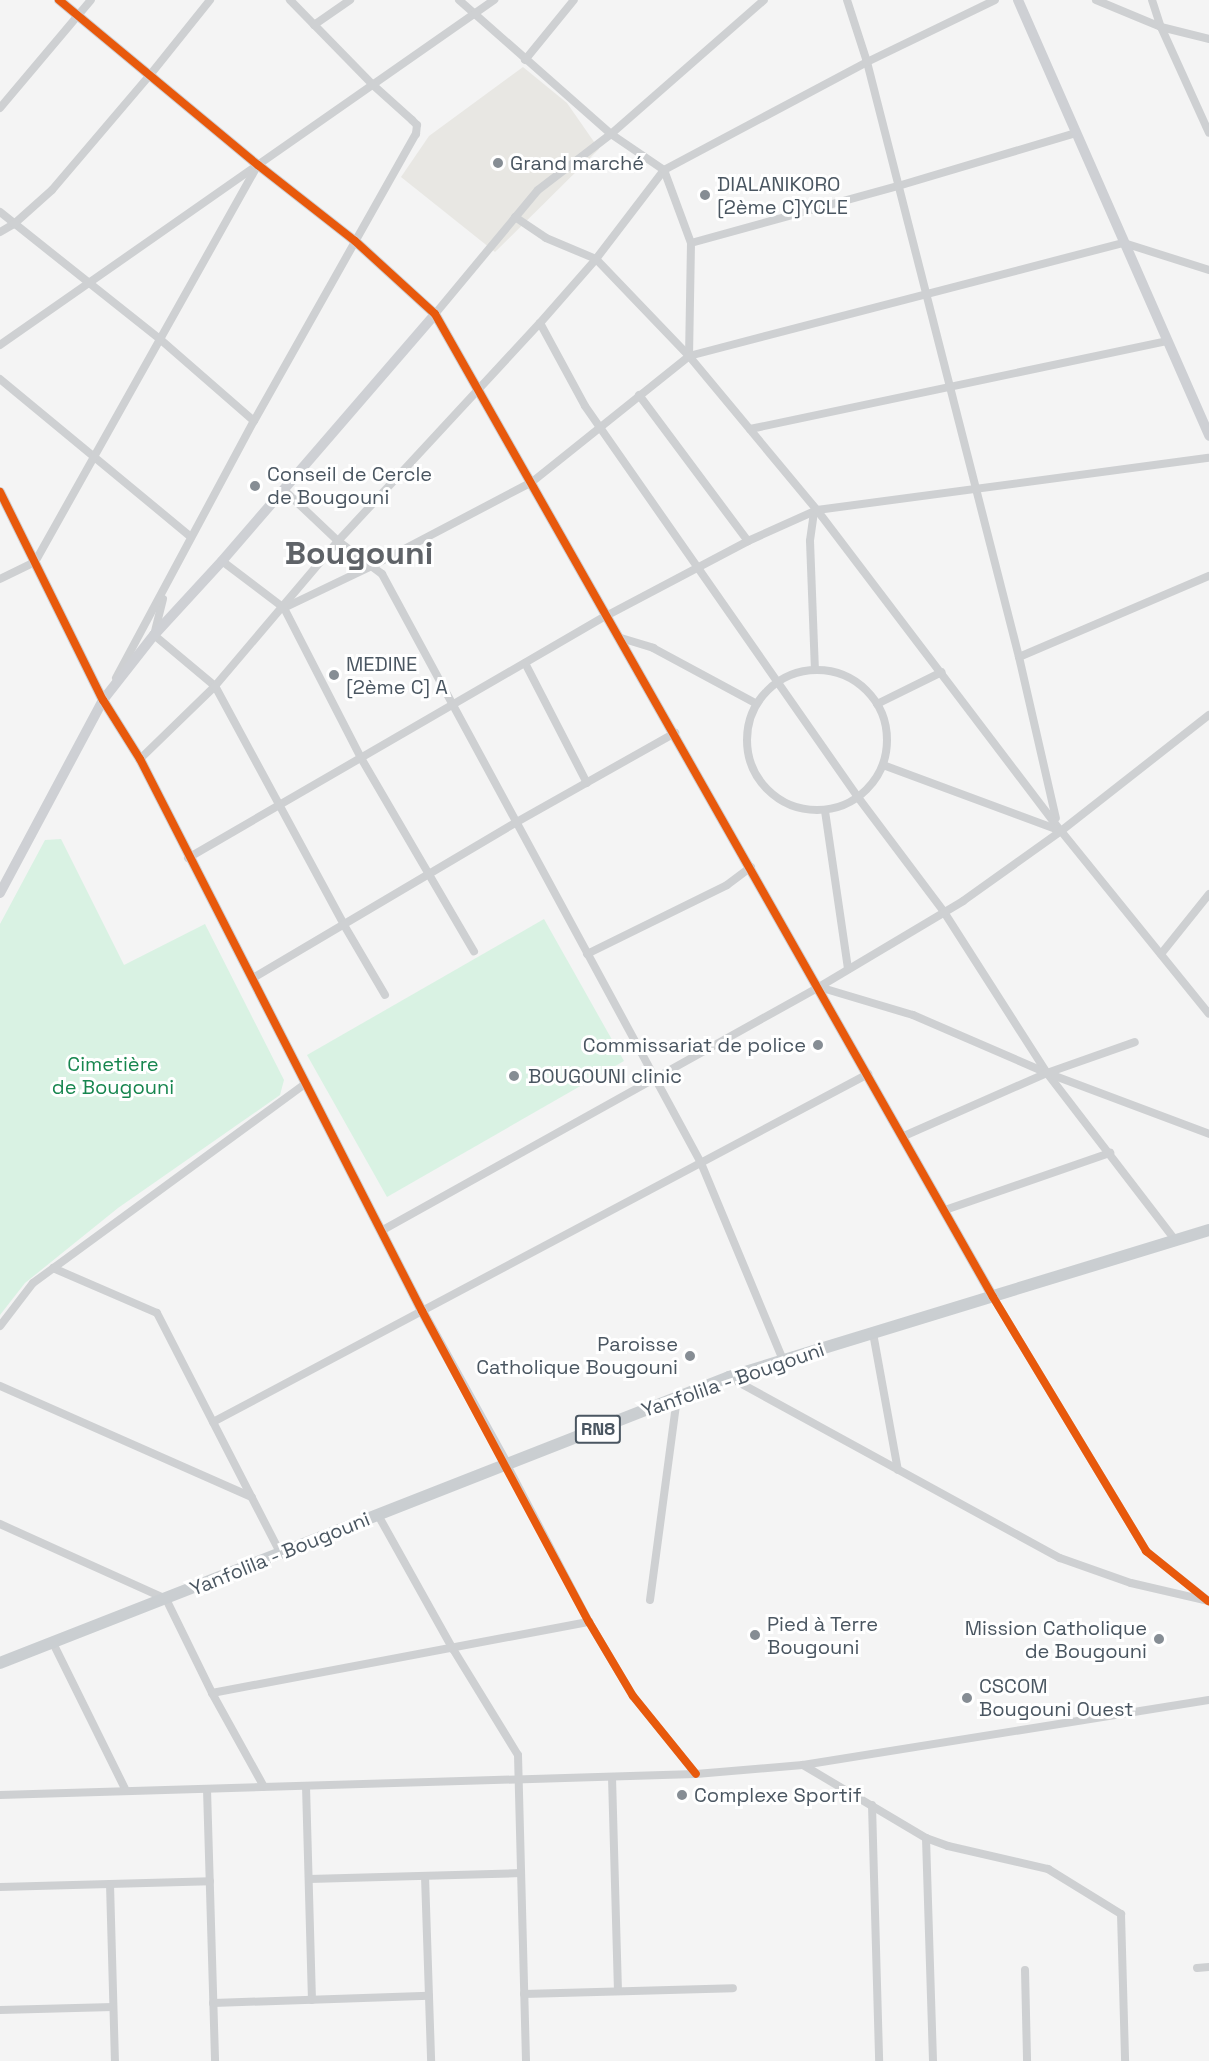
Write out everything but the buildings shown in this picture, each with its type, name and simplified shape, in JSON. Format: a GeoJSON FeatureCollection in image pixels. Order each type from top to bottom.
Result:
{"type":"FeatureCollection","features":[{"type":"Feature","properties":{"kind":"main road","name":"Yanfolila - Bougouni"},"geometry":{"type":"LineString","coordinates":[[0,1663],[729,1377],[1209,1230]]}},
{"type":"Feature","properties":{"kind":"street"},"geometry":{"type":"LineString","coordinates":[[59,0],[258,165],[355,241],[435,314],[675,733],[993,1297],[1146,1551],[1208,1601]]}},
{"type":"Feature","properties":{"kind":"street"},"geometry":{"type":"LineString","coordinates":[[0,108],[91,0]]}},
{"type":"Feature","properties":{"kind":"street"},"geometry":{"type":"LineString","coordinates":[[0,232],[15,224],[52,190],[150,75],[210,0]]}},
{"type":"Feature","properties":{"kind":"street"},"geometry":{"type":"LineString","coordinates":[[0,893],[166,588],[190,536],[416,134],[417,126],[373,85],[290,0]]}},
{"type":"Feature","properties":{"kind":"street"},"geometry":{"type":"LineString","coordinates":[[314,25],[350,0]]}},
{"type":"Feature","properties":{"kind":"street"},"geometry":{"type":"LineString","coordinates":[[459,0],[611,134],[664,170],[692,243],[689,356]]}},
{"type":"Feature","properties":{"kind":"street"},"geometry":{"type":"LineString","coordinates":[[0,345],[494,0]]}},
{"type":"Feature","properties":{"kind":"street"},"geometry":{"type":"LineString","coordinates":[[525,60],[574,0]]}},
{"type":"Feature","properties":{"kind":"street"},"geometry":{"type":"LineString","coordinates":[[103,700],[154,635],[284,490],[538,190],[611,134],[752,4],[764,0]]}},
{"type":"Feature","properties":{"kind":"street"},"geometry":{"type":"LineString","coordinates":[[847,0],[867,62],[1019,657],[1057,822],[1061,831],[1209,1014]]}},
{"type":"Feature","properties":{"kind":"street"},"geometry":{"type":"LineString","coordinates":[[140,759],[215,686],[284,608],[338,541],[540,323],[596,259],[664,170],[867,62],[995,0]]}},
{"type":"Feature","properties":{"kind":"street"},"geometry":{"type":"LineString","coordinates":[[1018,0],[1209,436]]}},
{"type":"Feature","properties":{"kind":"street"},"geometry":{"type":"LineString","coordinates":[[1096,0],[1161,27],[1209,39]]}},
{"type":"Feature","properties":{"kind":"street"},"geometry":{"type":"LineString","coordinates":[[1152,0],[1161,27],[1209,133]]}},
{"type":"Feature","properties":{"kind":"street"},"geometry":{"type":"LineString","coordinates":[[692,243],[898,186],[1076,133]]}},
{"type":"Feature","properties":{"kind":"street"},"geometry":{"type":"LineString","coordinates":[[0,579],[35,562],[258,165]]}},
{"type":"Feature","properties":{"kind":"street"},"geometry":{"type":"LineString","coordinates":[[0,212],[161,340],[254,421]]}},
{"type":"Feature","properties":{"kind":"street"},"geometry":{"type":"LineString","coordinates":[[515,218],[546,238],[596,259],[689,356],[816,511],[1057,822]]}},
{"type":"Feature","properties":{"kind":"street"},"geometry":{"type":"LineString","coordinates":[[284,608],[372,566],[532,483],[599,426],[689,356],[1124,243],[1209,270]]}},
{"type":"Feature","properties":{"kind":"street"},"geometry":{"type":"LineString","coordinates":[[540,323],[599,426],[857,796],[944,912],[1047,1073],[1175,1240]]}},
{"type":"Feature","properties":{"kind":"street"},"geometry":{"type":"LineString","coordinates":[[750,429],[1168,341]]}},
{"type":"Feature","properties":{"kind":"street"},"geometry":{"type":"LineString","coordinates":[[0,379],[190,536]]}},
{"type":"Feature","properties":{"kind":"street"},"geometry":{"type":"LineString","coordinates":[[639,394],[748,541]]}},
{"type":"Feature","properties":{"kind":"street"},"geometry":{"type":"LineString","coordinates":[[188,858],[606,616],[748,541],[816,511],[1209,458]]}},
{"type":"Feature","properties":{"kind":"street"},"geometry":{"type":"LineString","coordinates":[[284,490],[338,541],[382,574],[450,705],[700,1163],[783,1360]]}},
{"type":"Feature","properties":{"kind":"street"},"geometry":{"type":"LineString","coordinates":[[0,492],[103,700],[140,759],[188,858],[253,978],[422,1311],[507,1465],[589,1622],[633,1696],[696,1774]]}},
{"type":"Feature","properties":{"kind":"street"},"geometry":{"type":"LineString","coordinates":[[814,670],[810,541],[816,511]]}},
{"type":"Feature","properties":{"kind":"street"},"geometry":{"type":"LineString","coordinates":[[222,561],[284,608],[361,758],[474,951]]}},
{"type":"Feature","properties":{"kind":"street"},"geometry":{"type":"LineString","coordinates":[[1019,657],[1209,576]]}},
{"type":"Feature","properties":{"kind":"street"},"geometry":{"type":"LineString","coordinates":[[154,635],[166,588]]}},
{"type":"Feature","properties":{"kind":"street"},"geometry":{"type":"LineString","coordinates":[[154,635],[215,686],[344,926],[385,995]]}},
{"type":"Feature","properties":{"kind":"street"},"geometry":{"type":"LineString","coordinates":[[621,638],[653,648],[755,703]]}},
{"type":"Feature","properties":{"kind":"street"},"geometry":{"type":"LineString","coordinates":[[525,663],[586,783]]}},
{"type":"Feature","properties":{"kind":"street"},"geometry":{"type":"LineString","coordinates":[[814,670],[844,674],[867,690],[877,704],[885,722],[887,747],[883,765],[871,786],[846,805],[825,811],[802,810],[781,801],[758,778],[747,747],[749,721],[755,703],[779,682],[798,672],[814,670]]}},
{"type":"Feature","properties":{"kind":"street"},"geometry":{"type":"LineString","coordinates":[[877,704],[942,672]]}},
{"type":"Feature","properties":{"kind":"street"},"geometry":{"type":"LineString","coordinates":[[381,1231],[819,987],[944,912],[1061,831],[1209,715]]}},
{"type":"Feature","properties":{"kind":"street"},"geometry":{"type":"LineString","coordinates":[[253,978],[515,823],[675,733]]}},
{"type":"Feature","properties":{"kind":"street"},"geometry":{"type":"LineString","coordinates":[[883,765],[1061,831]]}},
{"type":"Feature","properties":{"kind":"street"},"geometry":{"type":"LineString","coordinates":[[825,811],[848,969]]}},
{"type":"Feature","properties":{"kind":"street"},"geometry":{"type":"LineString","coordinates":[[586,954],[727,885],[751,867]]}},
{"type":"Feature","properties":{"kind":"street"},"geometry":{"type":"LineString","coordinates":[[1161,954],[1209,894]]}},
{"type":"Feature","properties":{"kind":"street"},"geometry":{"type":"LineString","coordinates":[[819,987],[913,1014],[1047,1073],[1209,1134]]}},
{"type":"Feature","properties":{"kind":"street"},"geometry":{"type":"LineString","coordinates":[[904,1137],[1047,1073],[1135,1042]]}},
{"type":"Feature","properties":{"kind":"street"},"geometry":{"type":"LineString","coordinates":[[213,1422],[868,1074]]}},
{"type":"Feature","properties":{"kind":"street"},"geometry":{"type":"LineString","coordinates":[[0,1326],[33,1283],[306,1083]]}},
{"type":"Feature","properties":{"kind":"street"},"geometry":{"type":"LineString","coordinates":[[945,1210],[1110,1153]]}},
{"type":"Feature","properties":{"kind":"street"},"geometry":{"type":"LineString","coordinates":[[53,1268],[157,1313],[281,1554]]}},
{"type":"Feature","properties":{"kind":"street"},"geometry":{"type":"LineString","coordinates":[[873,1333],[898,1470]]}},
{"type":"Feature","properties":{"kind":"street"},"geometry":{"type":"LineString","coordinates":[[729,1377],[1060,1558],[1131,1583],[1208,1601]]}},
{"type":"Feature","properties":{"kind":"street"},"geometry":{"type":"LineString","coordinates":[[0,1386],[252,1497]]}},
{"type":"Feature","properties":{"kind":"street"},"geometry":{"type":"LineString","coordinates":[[650,1600],[677,1397]]}},
{"type":"Feature","properties":{"kind":"street"},"geometry":{"type":"LineString","coordinates":[[378,1515],[453,1649],[518,1755],[526,2061]]}},
{"type":"Feature","properties":{"kind":"street"},"geometry":{"type":"LineString","coordinates":[[0,1524],[166,1599],[212,1693],[264,1787]]}},
{"type":"Feature","properties":{"kind":"street"},"geometry":{"type":"LineString","coordinates":[[212,1693],[589,1622]]}},
{"type":"Feature","properties":{"kind":"street"},"geometry":{"type":"LineString","coordinates":[[52,1641],[126,1791]]}},
{"type":"Feature","properties":{"kind":"street"},"geometry":{"type":"LineString","coordinates":[[0,1795],[696,1774],[803,1765],[1209,1700]]}},
{"type":"Feature","properties":{"kind":"street"},"geometry":{"type":"LineString","coordinates":[[803,1765],[926,1838],[948,1846],[1048,1869],[1120,1914],[1125,2061]]}},
{"type":"Feature","properties":{"kind":"street"},"geometry":{"type":"LineString","coordinates":[[612,1777],[618,1991]]}},
{"type":"Feature","properties":{"kind":"street"},"geometry":{"type":"LineString","coordinates":[[306,1786],[312,2000]]}},
{"type":"Feature","properties":{"kind":"street"},"geometry":{"type":"LineString","coordinates":[[207,1789],[215,2061]]}},
{"type":"Feature","properties":{"kind":"street"},"geometry":{"type":"LineString","coordinates":[[872,1805],[879,2061]]}},
{"type":"Feature","properties":{"kind":"street"},"geometry":{"type":"LineString","coordinates":[[926,1838],[933,2061]]}},
{"type":"Feature","properties":{"kind":"street"},"geometry":{"type":"LineString","coordinates":[[309,1879],[521,1873]]}},
{"type":"Feature","properties":{"kind":"street"},"geometry":{"type":"LineString","coordinates":[[425,1876],[430,2061]]}},
{"type":"Feature","properties":{"kind":"street"},"geometry":{"type":"LineString","coordinates":[[0,1887],[210,1881]]}},
{"type":"Feature","properties":{"kind":"street"},"geometry":{"type":"LineString","coordinates":[[110,1884],[115,2061]]}},
{"type":"Feature","properties":{"kind":"street"},"geometry":{"type":"LineString","coordinates":[[1197,1968],[1209,1967]]}},
{"type":"Feature","properties":{"kind":"street"},"geometry":{"type":"LineString","coordinates":[[1025,1970],[1027,2061]]}},
{"type":"Feature","properties":{"kind":"street"},"geometry":{"type":"LineString","coordinates":[[524,1994],[734,1988]]}},
{"type":"Feature","properties":{"kind":"street"},"geometry":{"type":"LineString","coordinates":[[213,2002],[429,1996]]}},
{"type":"Feature","properties":{"kind":"street"},"geometry":{"type":"LineString","coordinates":[[0,2010],[113,2007]]}},
{"type":"Feature","properties":{"kind":"shaded area","name":"Grand marché"},"geometry":{"type":"Polygon","coordinates":[[[523,67],[567,103],[599,149],[495,252],[401,177],[429,136],[523,67]]]}},
{"type":"Feature","properties":{"kind":"green space","name":"Cimetière de Bougouni"},"geometry":{"type":"Polygon","coordinates":[[[61,839],[124,965],[205,924],[284,1080],[280,1095],[118,1208],[25,1283],[0,1315],[0,924],[45,840],[61,839]]]}},
{"type":"Feature","properties":{"kind":"green space"},"geometry":{"type":"Polygon","coordinates":[[[544,919],[624,1061],[387,1197],[307,1055],[544,919]]]}},
{"type":"Feature","properties":{"kind":"cycle path"},"geometry":{"type":"LineString","coordinates":[[59,0],[258,165],[355,241],[435,314],[993,1297],[1146,1551],[1208,1601]]}},
{"type":"Feature","properties":{"kind":"cycle path"},"geometry":{"type":"LineString","coordinates":[[0,492],[103,700],[140,759],[422,1311],[589,1622],[633,1696],[696,1774]]}},
{"type":"Feature","properties":{"kind":"place","name":"Grand marché"},"geometry":{"type":"Point","coordinates":[498,163]}},
{"type":"Feature","properties":{"kind":"place","name":"DIALANIKORO [2ème C]YCLE"},"geometry":{"type":"Point","coordinates":[705,195]}},
{"type":"Feature","properties":{"kind":"place","name":"Conseil de Cercle de Bougouni"},"geometry":{"type":"Point","coordinates":[255,486]}},
{"type":"Feature","properties":{"kind":"place","name":"MEDINE [2ème C] A"},"geometry":{"type":"Point","coordinates":[334,675]}},
{"type":"Feature","properties":{"kind":"place","name":"Commissariat de police"},"geometry":{"type":"Point","coordinates":[818,1045]}},
{"type":"Feature","properties":{"kind":"place","name":"BOUGOUNI clinic"},"geometry":{"type":"Point","coordinates":[514,1076]}},
{"type":"Feature","properties":{"kind":"place","name":"Paroisse Catholique Bougouni"},"geometry":{"type":"Point","coordinates":[690,1356]}},
{"type":"Feature","properties":{"kind":"place","name":"Pied à Terre Bougouni"},"geometry":{"type":"Point","coordinates":[755,1635]}},
{"type":"Feature","properties":{"kind":"place","name":"Mission Catholique de Bougouni"},"geometry":{"type":"Point","coordinates":[1159,1639]}},
{"type":"Feature","properties":{"kind":"place","name":"CSCOM Bougouni Ouest"},"geometry":{"type":"Point","coordinates":[967,1698]}},
{"type":"Feature","properties":{"kind":"place","name":"Complexe Sportif"},"geometry":{"type":"Point","coordinates":[682,1795]}},
{"type":"Feature","properties":{"kind":"district","name":"Bougouni"},"geometry":{"type":"Point","coordinates":[359,553]}}]}
